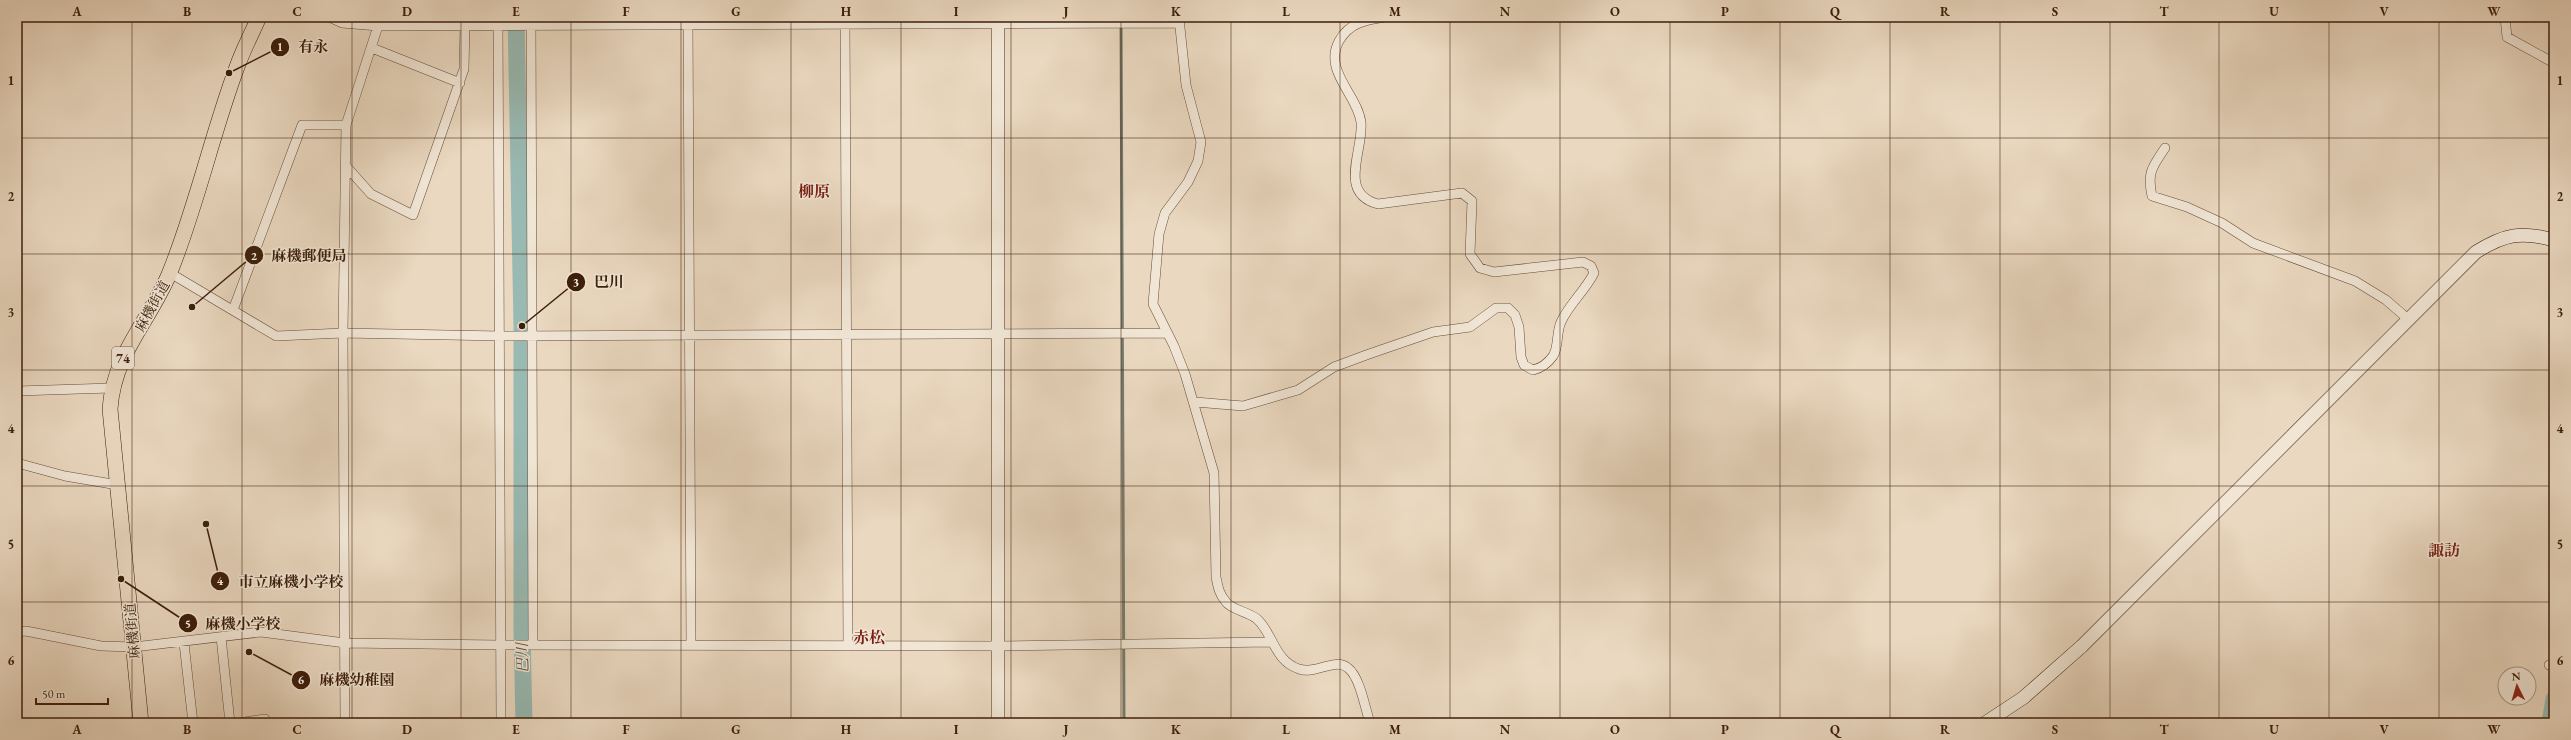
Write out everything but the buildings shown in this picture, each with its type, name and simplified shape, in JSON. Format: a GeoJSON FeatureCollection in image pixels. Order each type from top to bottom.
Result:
{"type":"FeatureCollection","features":[{"type":"Feature","properties":{"kind":"main road","name":"麻機街道"},"geometry":{"type":"LineString","coordinates":[[141,723],[110,409],[112,388],[118,366],[170,273],[202,181],[237,66],[259,17]]}},
{"type":"Feature","properties":{"kind":"street"},"geometry":{"type":"LineString","coordinates":[[329,17],[342,23],[378,22],[465,24],[498,21],[1179,20],[1186,85],[1201,142],[1198,160],[1188,182],[1165,213],[1159,234],[1153,304],[1174,346],[1195,402],[1214,473],[1216,577],[1219,593],[1227,604],[1258,620],[1271,642],[1288,664],[1299,669],[1310,671],[1337,663],[1347,666],[1356,674],[1370,723]]}},
{"type":"Feature","properties":{"kind":"street"},"geometry":{"type":"LineString","coordinates":[[1195,402],[1243,406],[1298,390],[1334,367],[1369,354],[1433,332],[1470,327],[1496,308],[1508,308],[1512,310],[1519,328],[1521,357],[1524,365],[1533,370],[1540,368],[1554,354],[1560,323],[1571,304],[1589,284],[1594,273],[1591,266],[1583,262],[1494,272],[1480,268],[1470,254],[1472,201],[1462,193],[1378,204],[1367,201],[1361,196],[1356,183],[1355,162],[1361,124],[1358,107],[1335,68],[1334,50],[1344,32],[1360,21],[1385,17]]}},
{"type":"Feature","properties":{"kind":"street"},"geometry":{"type":"LineString","coordinates":[[2505,17],[2507,37],[2554,63]]}},
{"type":"Feature","properties":{"kind":"street"},"geometry":{"type":"LineString","coordinates":[[998,20],[1000,333],[998,723]]}},
{"type":"Feature","properties":{"kind":"street"},"geometry":{"type":"LineString","coordinates":[[498,21],[501,336],[501,723]]}},
{"type":"Feature","properties":{"kind":"street"},"geometry":{"type":"LineString","coordinates":[[531,21],[533,644]]}},
{"type":"Feature","properties":{"kind":"street"},"geometry":{"type":"LineString","coordinates":[[688,21],[691,646]]}},
{"type":"Feature","properties":{"kind":"street"},"geometry":{"type":"LineString","coordinates":[[845,21],[845,334],[848,646]]}},
{"type":"Feature","properties":{"kind":"street"},"geometry":{"type":"LineString","coordinates":[[346,723],[344,333],[346,125],[372,48],[378,22]]}},
{"type":"Feature","properties":{"kind":"street"},"geometry":{"type":"LineString","coordinates":[[345,165],[371,194],[414,215],[464,69],[465,24]]}},
{"type":"Feature","properties":{"kind":"street"},"geometry":{"type":"LineString","coordinates":[[372,48],[460,83]]}},
{"type":"Feature","properties":{"kind":"street"},"geometry":{"type":"LineString","coordinates":[[233,310],[302,125],[346,125]]}},
{"type":"Feature","properties":{"kind":"street"},"geometry":{"type":"LineString","coordinates":[[2165,148],[2148,180],[2152,196],[2187,207],[2222,223],[2253,244],[2355,281],[2386,300],[2408,319]]}},
{"type":"Feature","properties":{"kind":"street"},"geometry":{"type":"LineString","coordinates":[[1985,723],[2023,698],[2082,646],[2476,252],[2496,240],[2509,235],[2534,235],[2554,240]]}},
{"type":"Feature","properties":{"kind":"street"},"geometry":{"type":"LineString","coordinates":[[170,273],[276,336],[344,333],[501,336],[1167,333]]}},
{"type":"Feature","properties":{"kind":"street"},"geometry":{"type":"LineString","coordinates":[[17,391],[112,388]]}},
{"type":"Feature","properties":{"kind":"street"},"geometry":{"type":"LineString","coordinates":[[17,463],[65,476],[118,485]]}},
{"type":"Feature","properties":{"kind":"street"},"geometry":{"type":"LineString","coordinates":[[17,632],[26,631],[101,646],[134,647],[184,643],[260,632],[345,643],[500,645],[999,646],[1271,642]]}},
{"type":"Feature","properties":{"kind":"street"},"geometry":{"type":"LineString","coordinates":[[221,637],[230,723]]}},
{"type":"Feature","properties":{"kind":"street"},"geometry":{"type":"LineString","coordinates":[[184,643],[193,723]]}},
{"type":"Feature","properties":{"kind":"street"},"geometry":{"type":"LineString","coordinates":[[238,723],[265,719],[265,723]]}},
{"type":"Feature","properties":{"kind":"waterway","name":"巴川"},"geometry":{"type":"LineString","coordinates":[[516,17],[522,326],[522,632],[524,723]]}},
{"type":"Feature","properties":{"kind":"waterway"},"geometry":{"type":"LineString","coordinates":[[1121,17],[1124,723]]}},
{"type":"Feature","properties":{"kind":"waterway"},"geometry":{"type":"LineString","coordinates":[[2550,723],[2554,699]]}},
{"type":"Feature","properties":{"kind":"place","name":"有永"},"geometry":{"type":"Point","coordinates":[229,73]}},
{"type":"Feature","properties":{"kind":"place","name":"麻機郵便局"},"geometry":{"type":"Point","coordinates":[192,307]}},
{"type":"Feature","properties":{"kind":"place","name":"巴川"},"geometry":{"type":"Point","coordinates":[522,326]}},
{"type":"Feature","properties":{"kind":"place","name":"市立麻機小学校"},"geometry":{"type":"Point","coordinates":[206,524]}},
{"type":"Feature","properties":{"kind":"place","name":"麻機小学校"},"geometry":{"type":"Point","coordinates":[121,579]}},
{"type":"Feature","properties":{"kind":"place","name":"麻機幼稚園"},"geometry":{"type":"Point","coordinates":[249,652]}},
{"type":"Feature","properties":{"kind":"district","name":"柳原"},"geometry":{"type":"Point","coordinates":[814,191]}},
{"type":"Feature","properties":{"kind":"district","name":"諏訪"},"geometry":{"type":"Point","coordinates":[2444,550]}},
{"type":"Feature","properties":{"kind":"district","name":"赤松"},"geometry":{"type":"Point","coordinates":[869,637]}}]}
